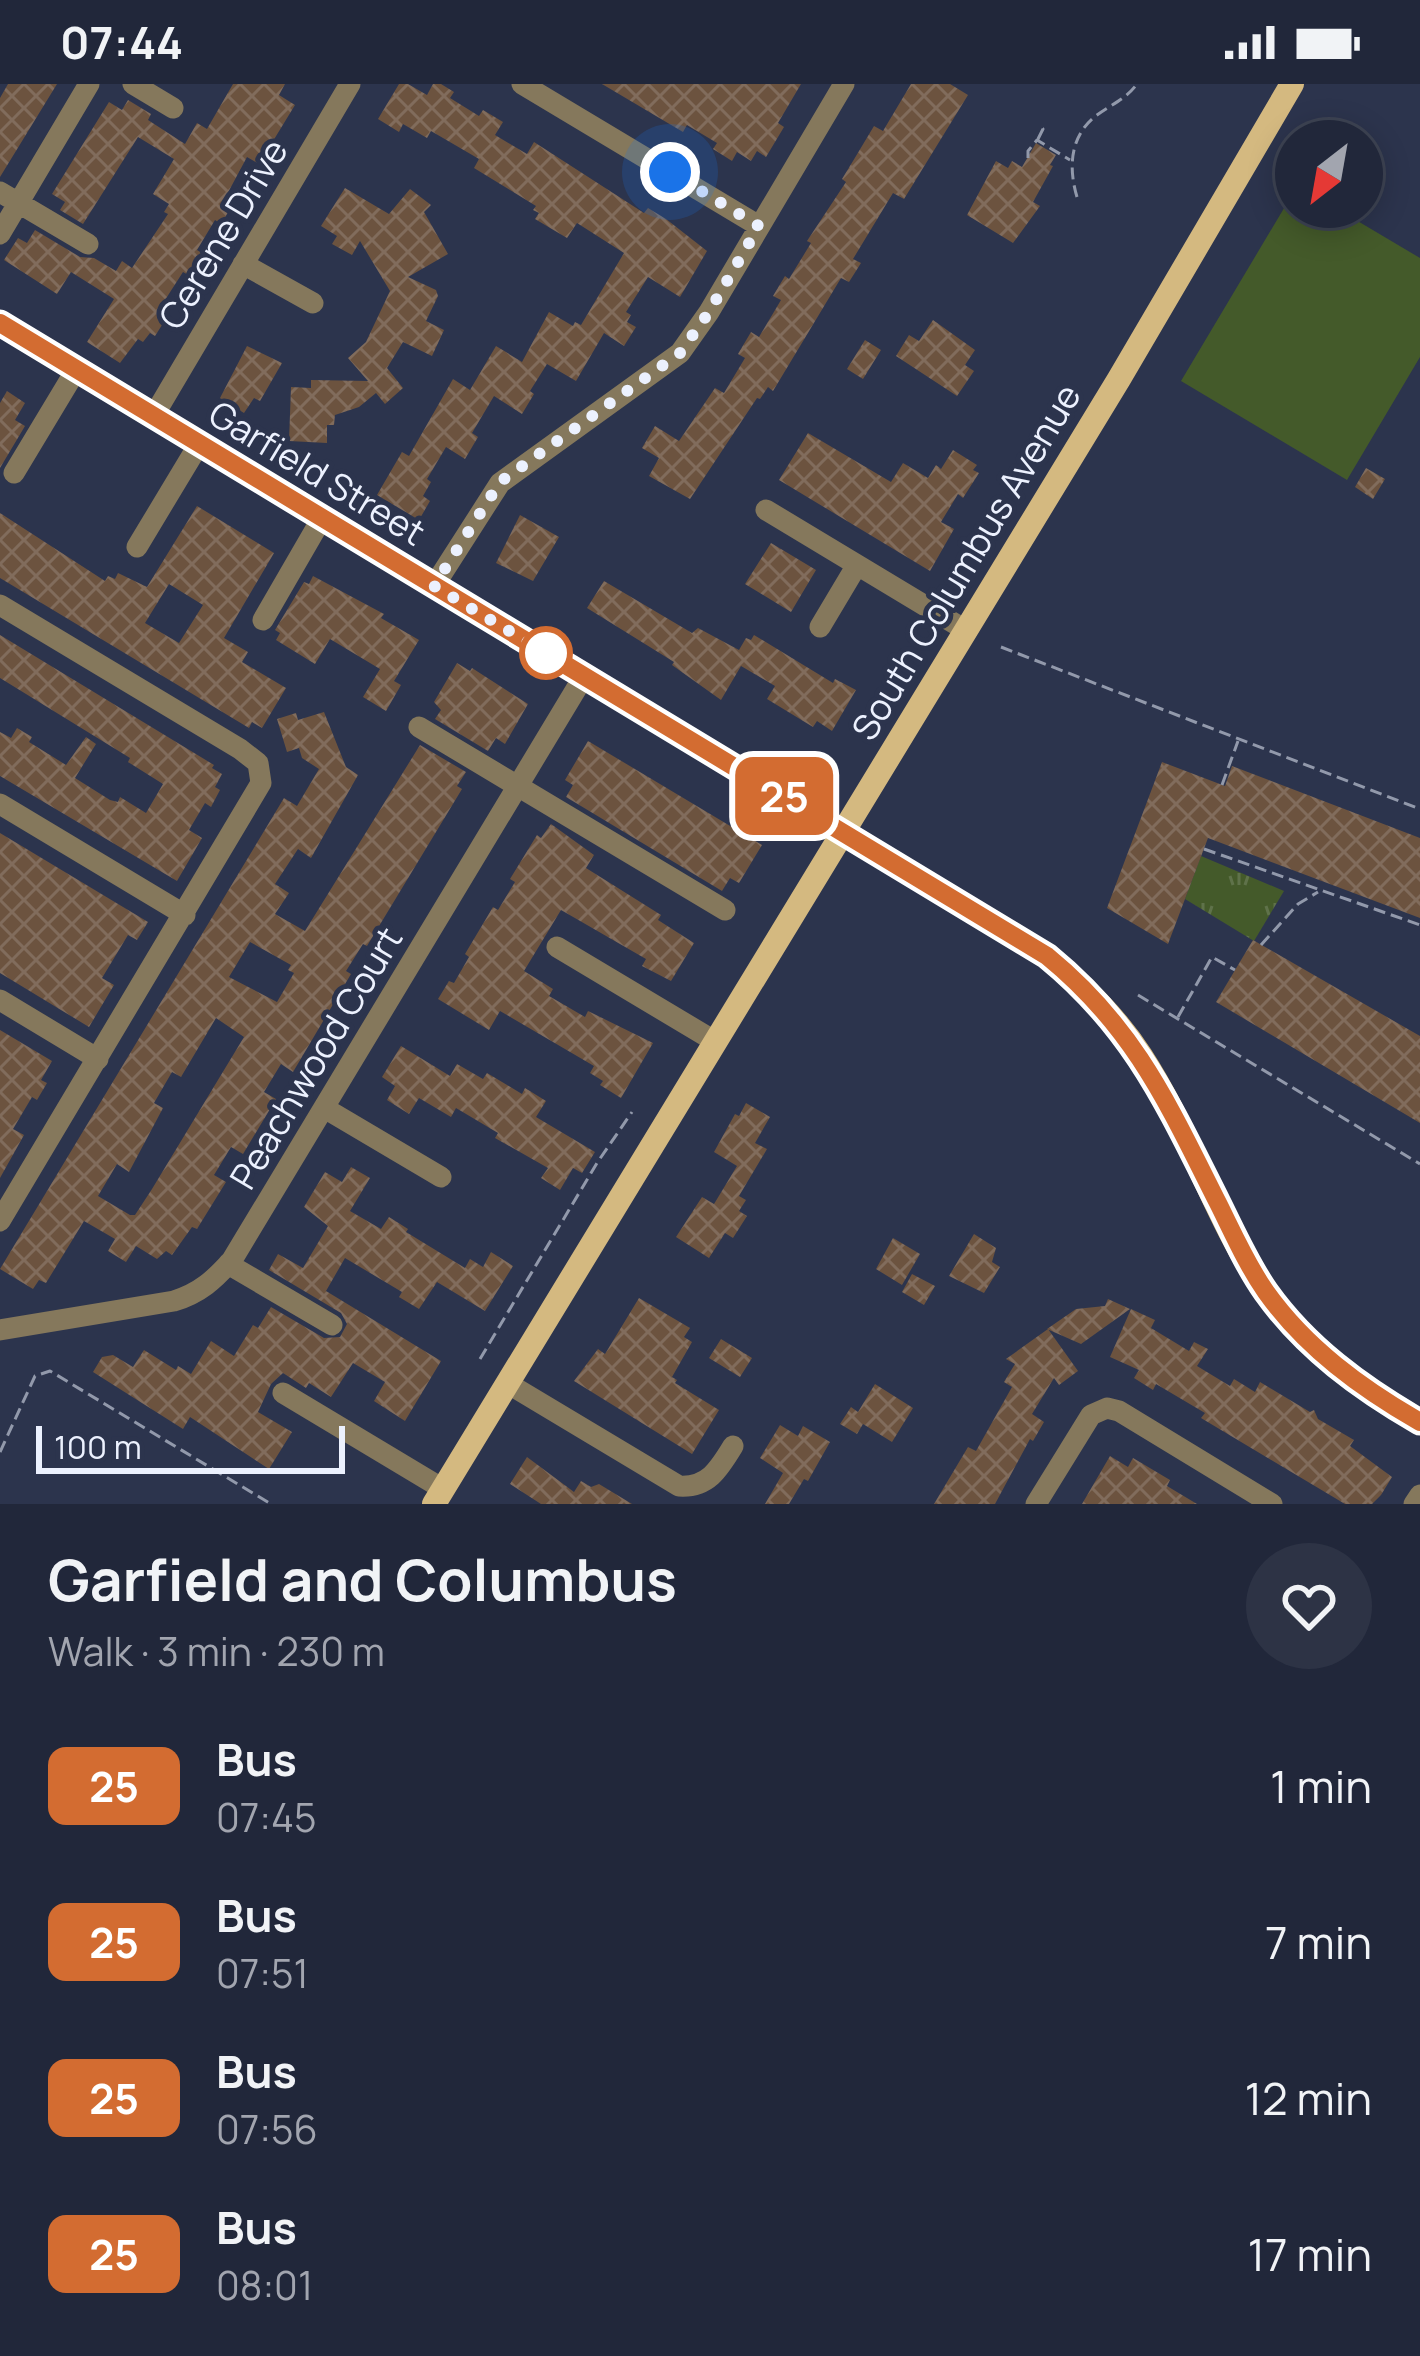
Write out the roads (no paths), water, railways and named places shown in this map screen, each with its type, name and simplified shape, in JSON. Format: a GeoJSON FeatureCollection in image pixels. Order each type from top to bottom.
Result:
{"type":"FeatureCollection","features":[{"type":"Feature","properties":{"kind":"main road","name":"South Columbus Avenue"},"geometry":{"type":"LineString","coordinates":[[439,1497],[967,631],[1292,84]]}},
{"type":"Feature","properties":{"kind":"main road","name":"Garfield Street"},"geometry":{"type":"LineString","coordinates":[[0,323],[1021,938],[1099,1002],[1141,1056],[1268,1294],[1320,1352],[1378,1397],[1420,1422]]}},
{"type":"Feature","properties":{"kind":"street"},"geometry":{"type":"LineString","coordinates":[[0,234],[9,197],[89,84]]}},
{"type":"Feature","properties":{"kind":"street"},"geometry":{"type":"LineString","coordinates":[[133,84],[173,108]]}},
{"type":"Feature","properties":{"kind":"street","name":"Cerene Drive"},"geometry":{"type":"LineString","coordinates":[[153,417],[350,84]]}},
{"type":"Feature","properties":{"kind":"street"},"geometry":{"type":"LineString","coordinates":[[522,84],[759,226]]}},
{"type":"Feature","properties":{"kind":"street"},"geometry":{"type":"LineString","coordinates":[[434,586],[500,482],[680,353],[844,84]]}},
{"type":"Feature","properties":{"kind":"street"},"geometry":{"type":"LineString","coordinates":[[9,197],[88,244]]}},
{"type":"Feature","properties":{"kind":"street"},"geometry":{"type":"LineString","coordinates":[[243,264],[313,303]]}},
{"type":"Feature","properties":{"kind":"street"},"geometry":{"type":"LineString","coordinates":[[14,473],[76,370]]}},
{"type":"Feature","properties":{"kind":"street"},"geometry":{"type":"LineString","coordinates":[[137,547],[199,444]]}},
{"type":"Feature","properties":{"kind":"street"},"geometry":{"type":"LineString","coordinates":[[766,510],[967,631]]}},
{"type":"Feature","properties":{"kind":"street"},"geometry":{"type":"LineString","coordinates":[[263,620],[322,518]]}},
{"type":"Feature","properties":{"kind":"street"},"geometry":{"type":"LineString","coordinates":[[820,627],[857,565]]}},
{"type":"Feature","properties":{"kind":"street"},"geometry":{"type":"LineString","coordinates":[[0,605],[240,748],[258,764],[261,783],[98,1059],[3,1208]]}},
{"type":"Feature","properties":{"kind":"street","name":"Peachwood Court"},"geometry":{"type":"LineString","coordinates":[[0,1330],[195,1295],[228,1264],[584,676]]}},
{"type":"Feature","properties":{"kind":"street"},"geometry":{"type":"LineString","coordinates":[[419,727],[725,910]]}},
{"type":"Feature","properties":{"kind":"street"},"geometry":{"type":"LineString","coordinates":[[0,804],[185,915]]}},
{"type":"Feature","properties":{"kind":"street"},"geometry":{"type":"LineString","coordinates":[[557,947],[716,1042]]}},
{"type":"Feature","properties":{"kind":"street"},"geometry":{"type":"LineString","coordinates":[[0,1000],[98,1059]]}},
{"type":"Feature","properties":{"kind":"street"},"geometry":{"type":"LineString","coordinates":[[326,1108],[441,1177]]}},
{"type":"Feature","properties":{"kind":"street"},"geometry":{"type":"LineString","coordinates":[[228,1264],[332,1325]]}},
{"type":"Feature","properties":{"kind":"street"},"geometry":{"type":"LineString","coordinates":[[507,1383],[667,1480],[706,1494],[733,1446]]}},
{"type":"Feature","properties":{"kind":"street"},"geometry":{"type":"LineString","coordinates":[[283,1393],[439,1497]]}},
{"type":"Feature","properties":{"kind":"street"},"geometry":{"type":"LineString","coordinates":[[1036,1504],[1082,1427],[1099,1410],[1119,1411],[1272,1504]]}},
{"type":"Feature","properties":{"kind":"street"},"geometry":{"type":"LineString","coordinates":[[1414,1504],[1420,1495]]}}]}
